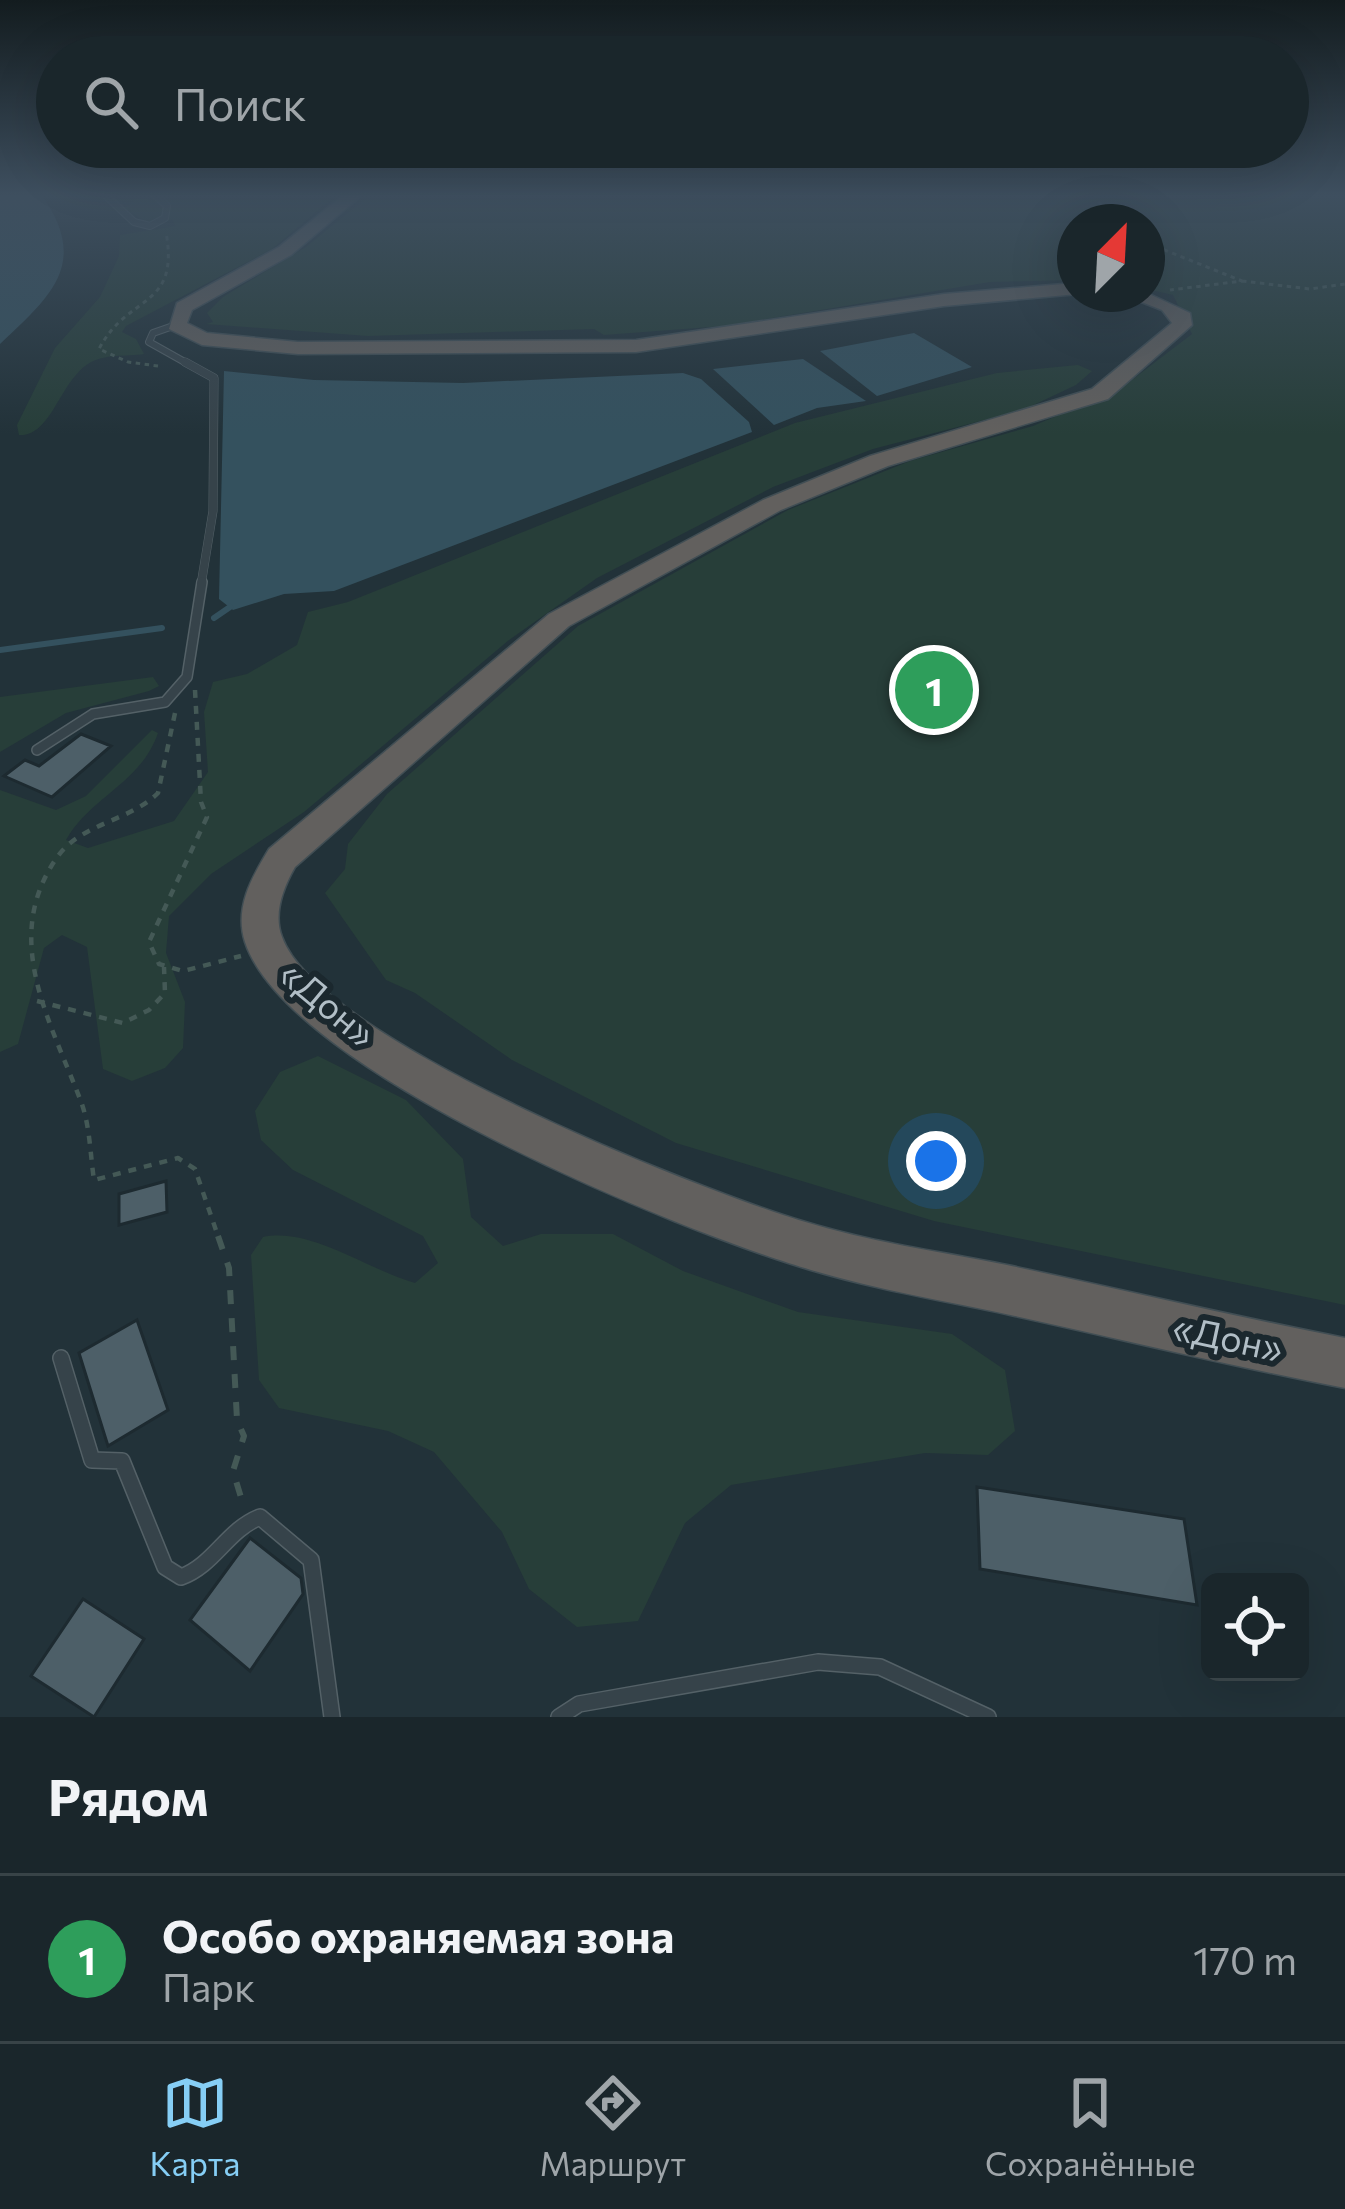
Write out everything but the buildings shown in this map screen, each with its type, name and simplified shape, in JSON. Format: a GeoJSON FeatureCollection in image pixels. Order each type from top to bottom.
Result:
{"type":"FeatureCollection","features":[{"type":"Feature","properties":{"kind":"highway"},"geometry":{"type":"LineString","coordinates":[[244,274],[184,308],[176,325],[202,339],[298,348],[636,346],[944,300],[1057,291]]}},
{"type":"Feature","properties":{"kind":"highway","name":"«Дон»"},"geometry":{"type":"LineString","coordinates":[[1165,303],[1183,317],[1182,325],[1100,394],[879,461],[772,506],[560,620],[283,859],[265,885],[259,911],[266,949],[313,998],[368,1041],[547,1142],[648,1188],[805,1246],[1345,1363]]}},
{"type":"Feature","properties":{"kind":"lane"},"geometry":{"type":"LineString","coordinates":[[37,750],[93,713],[165,702],[188,673],[213,511],[214,378],[148,342],[153,332],[176,325]]}},
{"type":"Feature","properties":{"kind":"lane"},"geometry":{"type":"LineString","coordinates":[[61,1358],[92,1460],[122,1461],[165,1567],[181,1577],[197,1574],[241,1521],[260,1517],[311,1560],[332,1717]]}},
{"type":"Feature","properties":{"kind":"lane"},"geometry":{"type":"LineString","coordinates":[[560,1717],[579,1704],[818,1662],[880,1667],[988,1717]]}},
{"type":"Feature","properties":{"kind":"path"},"geometry":{"type":"LineString","coordinates":[[171,274],[158,299],[116,319],[98,349],[128,362],[187,364]]}},
{"type":"Feature","properties":{"kind":"path"},"geometry":{"type":"LineString","coordinates":[[1225,274],[1242,281]]}},
{"type":"Feature","properties":{"kind":"path"},"geometry":{"type":"LineString","coordinates":[[1165,290],[1242,281],[1310,290],[1345,284]]}},
{"type":"Feature","properties":{"kind":"path"},"geometry":{"type":"LineString","coordinates":[[36,1001],[123,1023],[165,993],[164,967],[149,942],[207,817],[197,764],[199,704],[188,673]]}},
{"type":"Feature","properties":{"kind":"path"},"geometry":{"type":"LineString","coordinates":[[21,925],[32,892],[74,839],[88,827],[134,810],[158,793],[158,769],[176,717],[165,702]]}},
{"type":"Feature","properties":{"kind":"path"},"geometry":{"type":"LineString","coordinates":[[19,947],[36,1001],[81,1101],[94,1180],[178,1158],[195,1169],[229,1268],[236,1309],[235,1388],[244,1436],[233,1471],[244,1493],[241,1521]]}},
{"type":"Feature","properties":{"kind":"path"},"geometry":{"type":"LineString","coordinates":[[164,967],[203,968],[266,949]]}},
{"type":"Feature","properties":{"kind":"green space"},"geometry":{"type":"Polygon","coordinates":[[[111,274],[224,274],[126,326],[122,332],[136,339],[144,354],[88,364],[39,427],[19,435],[17,425],[55,348],[100,297],[111,274]]]}},
{"type":"Feature","properties":{"kind":"green space"},"geometry":{"type":"Polygon","coordinates":[[[261,274],[1057,274],[1057,280],[990,282],[724,326],[604,335],[594,329],[368,336],[206,324],[213,322],[207,313],[223,297],[261,274]]]}},
{"type":"Feature","properties":{"kind":"green space"},"geometry":{"type":"Polygon","coordinates":[[[1165,274],[1345,274],[1345,1305],[934,1221],[676,1143],[512,1060],[415,993],[386,980],[325,893],[345,869],[348,844],[387,794],[578,626],[788,510],[910,461],[1033,426],[1120,389],[1192,334],[1173,295],[1165,293],[1165,274]]]}},
{"type":"Feature","properties":{"kind":"green space"},"geometry":{"type":"Polygon","coordinates":[[[1078,365],[1092,371],[1076,385],[1023,410],[873,449],[773,487],[597,578],[509,640],[304,812],[211,874],[169,916],[166,953],[185,1002],[183,1048],[165,1068],[132,1081],[103,1069],[87,947],[62,935],[44,948],[18,1044],[0,1052],[0,790],[56,810],[86,796],[152,730],[158,733],[140,765],[88,812],[66,840],[88,848],[174,821],[208,772],[204,712],[213,682],[247,674],[297,645],[308,612],[348,602],[795,423],[997,373],[1078,365]]]}},
{"type":"Feature","properties":{"kind":"green space"},"geometry":{"type":"Polygon","coordinates":[[[153,677],[159,686],[66,713],[0,752],[0,697],[153,677]]]}},
{"type":"Feature","properties":{"kind":"green space"},"geometry":{"type":"Polygon","coordinates":[[[318,1056],[406,1100],[463,1159],[471,1217],[503,1246],[541,1234],[613,1234],[683,1271],[798,1312],[952,1334],[1005,1370],[1015,1431],[988,1455],[925,1453],[731,1485],[685,1523],[638,1621],[577,1627],[529,1589],[502,1532],[434,1452],[388,1431],[279,1408],[259,1380],[251,1255],[263,1237],[319,1243],[415,1283],[438,1263],[423,1236],[293,1170],[261,1140],[255,1111],[280,1072],[318,1056]]]}},
{"type":"Feature","properties":{"kind":"water"},"geometry":{"type":"Polygon","coordinates":[[[0,274],[59,274],[35,310],[0,344],[0,274]]]}},
{"type":"Feature","properties":{"kind":"water"},"geometry":{"type":"Polygon","coordinates":[[[914,333],[972,367],[877,396],[820,351],[914,333]]]}},
{"type":"Feature","properties":{"kind":"water"},"geometry":{"type":"Polygon","coordinates":[[[803,359],[866,401],[817,408],[774,425],[713,369],[803,359]]]}},
{"type":"Feature","properties":{"kind":"water"},"geometry":{"type":"Polygon","coordinates":[[[224,371],[314,380],[463,383],[683,373],[701,379],[749,422],[752,432],[334,591],[284,594],[233,610],[219,599],[224,371]]]}},
{"type":"Feature","properties":{"kind":"waterway"},"geometry":{"type":"LineString","coordinates":[[214,618],[230,607]]}},
{"type":"Feature","properties":{"kind":"waterway"},"geometry":{"type":"LineString","coordinates":[[0,650],[162,628]]}},
{"type":"Feature","properties":{"kind":"place","name":"Особо охраняемая зона"},"geometry":{"type":"Point","coordinates":[934,690]}}]}
